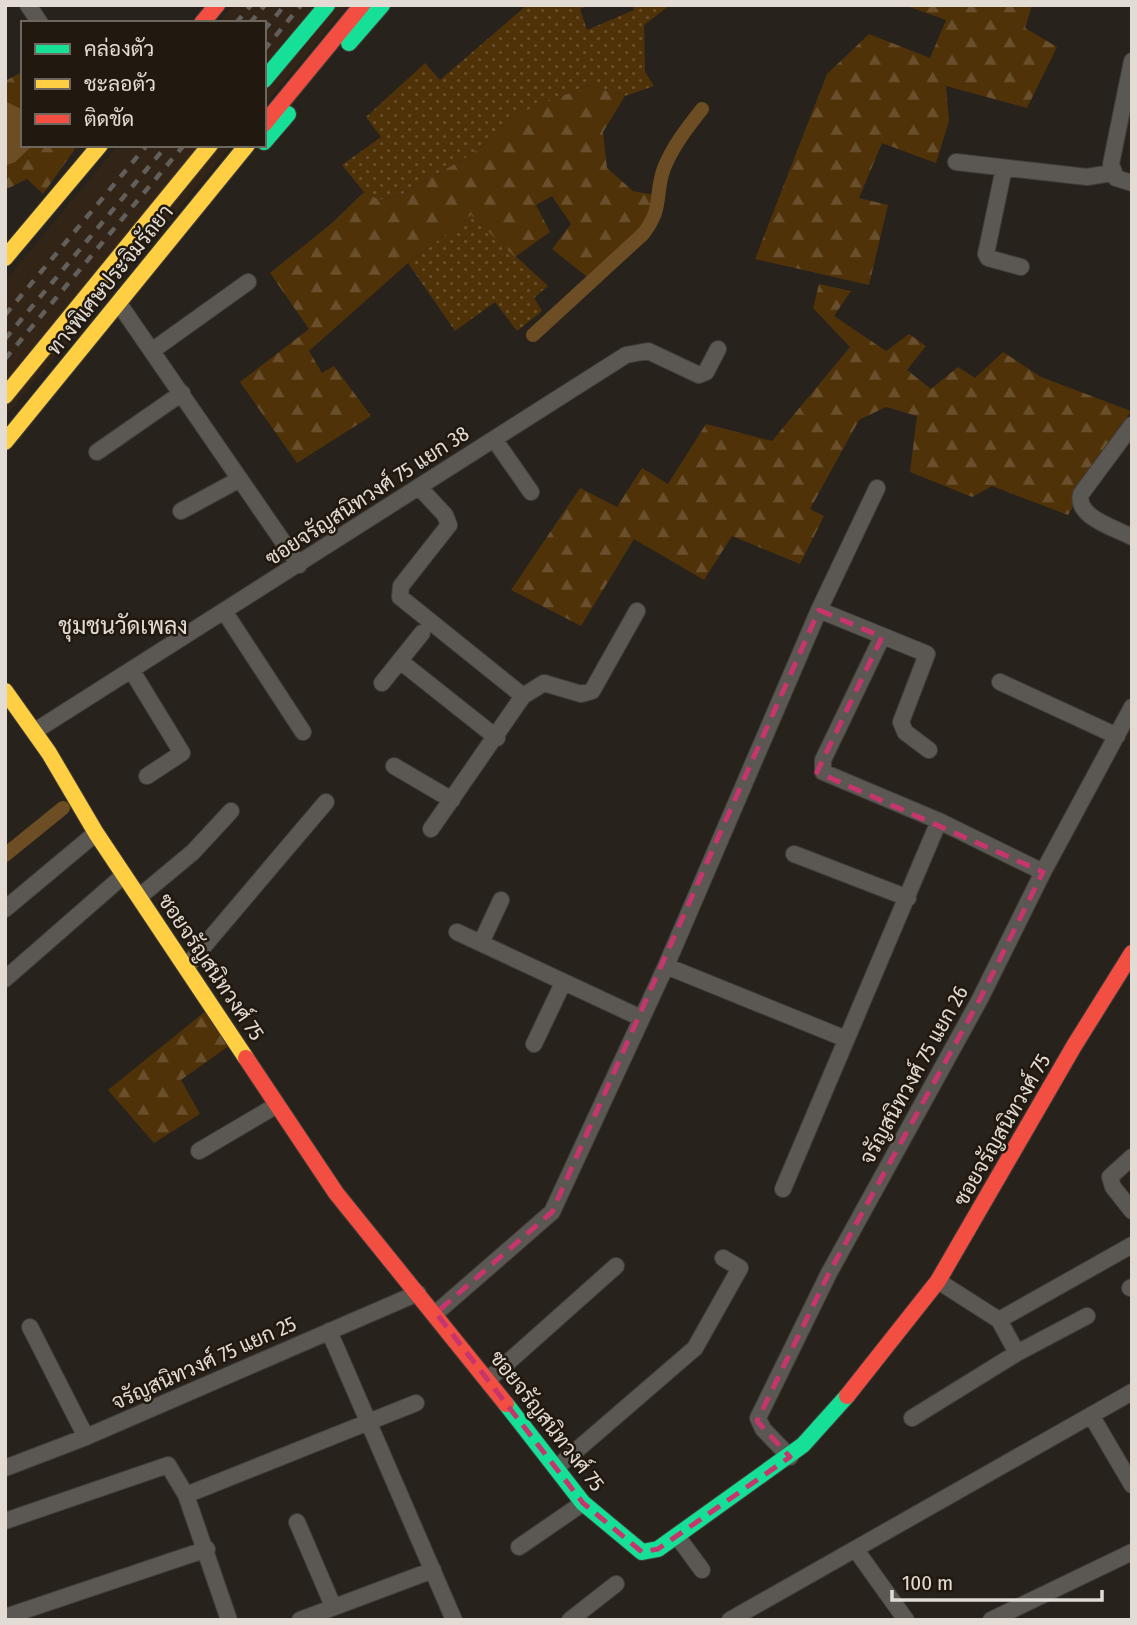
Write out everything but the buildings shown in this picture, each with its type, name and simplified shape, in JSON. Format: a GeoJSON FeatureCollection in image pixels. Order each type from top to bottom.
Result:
{"type":"FeatureCollection","features":[{"type":"Feature","properties":{"kind":"main road"},"geometry":{"type":"LineString","coordinates":[[204,21],[217,5]]}},
{"type":"Feature","properties":{"kind":"main road"},"geometry":{"type":"LineString","coordinates":[[266,78],[327,5]]}},
{"type":"Feature","properties":{"kind":"main road"},"geometry":{"type":"LineString","coordinates":[[266,122],[362,5]]}},
{"type":"Feature","properties":{"kind":"main road"},"geometry":{"type":"LineString","coordinates":[[266,140],[382,5]]}},
{"type":"Feature","properties":{"kind":"main road"},"geometry":{"type":"LineString","coordinates":[[5,258],[98,147]]}},
{"type":"Feature","properties":{"kind":"main road","name":"ทางพิเศษประจิมรัถยา"},"geometry":{"type":"LineString","coordinates":[[5,396],[209,147]]}},
{"type":"Feature","properties":{"kind":"main road","name":"ทางพิเศษประจิมรัถยา"},"geometry":{"type":"LineString","coordinates":[[5,443],[245,147]]}},
{"type":"Feature","properties":{"kind":"main road"},"geometry":{"type":"LineString","coordinates":[[5,443],[260,147]]}},
{"type":"Feature","properties":{"kind":"main road","name":"ซอยจรัญสนิทวงศ์ 75"},"geometry":{"type":"LineString","coordinates":[[5,691],[35,731],[96,833],[336,1192],[436,1313],[583,1503],[642,1552],[653,1552],[790,1457],[839,1406],[938,1281],[1074,1046],[1132,953]]}},
{"type":"Feature","properties":{"kind":"street"},"geometry":{"type":"LineString","coordinates":[[28,5],[39,21]]}},
{"type":"Feature","properties":{"kind":"street"},"geometry":{"type":"LineString","coordinates":[[1112,173],[1132,61]]}},
{"type":"Feature","properties":{"kind":"street"},"geometry":{"type":"LineString","coordinates":[[956,162],[1087,177],[1112,173],[1132,183]]}},
{"type":"Feature","properties":{"kind":"street"},"geometry":{"type":"LineString","coordinates":[[1003,168],[986,254],[988,258],[1021,267]]}},
{"type":"Feature","properties":{"kind":"street"},"geometry":{"type":"LineString","coordinates":[[153,350],[248,282]]}},
{"type":"Feature","properties":{"kind":"street"},"geometry":{"type":"LineString","coordinates":[[122,308],[299,565]]}},
{"type":"Feature","properties":{"kind":"street","name":"ซอยจรัญสนิทวงศ์ 75 แยก 38"},"geometry":{"type":"LineString","coordinates":[[35,731],[626,355],[648,351],[699,375],[706,372],[718,349]]}},
{"type":"Feature","properties":{"kind":"street"},"geometry":{"type":"LineString","coordinates":[[97,452],[182,393]]}},
{"type":"Feature","properties":{"kind":"street"},"geometry":{"type":"LineString","coordinates":[[1132,425],[1081,494],[1079,503],[1084,512],[1132,537]]}},
{"type":"Feature","properties":{"kind":"street"},"geometry":{"type":"LineString","coordinates":[[494,439],[531,492]]}},
{"type":"Feature","properties":{"kind":"street"},"geometry":{"type":"LineString","coordinates":[[181,511],[240,479]]}},
{"type":"Feature","properties":{"kind":"street"},"geometry":{"type":"LineString","coordinates":[[419,486],[445,515],[449,525],[401,586],[400,597],[523,696]]}},
{"type":"Feature","properties":{"kind":"street"},"geometry":{"type":"LineString","coordinates":[[436,1313],[547,1219],[666,965],[819,610],[877,488]]}},
{"type":"Feature","properties":{"kind":"street"},"geometry":{"type":"LineString","coordinates":[[819,610],[928,654],[901,722],[905,732],[929,750]]}},
{"type":"Feature","properties":{"kind":"street"},"geometry":{"type":"LineString","coordinates":[[224,611],[303,732]]}},
{"type":"Feature","properties":{"kind":"street"},"geometry":{"type":"LineString","coordinates":[[431,829],[497,738],[523,696],[541,683],[581,694],[592,691],[637,611]]}},
{"type":"Feature","properties":{"kind":"street"},"geometry":{"type":"LineString","coordinates":[[382,683],[422,633]]}},
{"type":"Feature","properties":{"kind":"street"},"geometry":{"type":"LineString","coordinates":[[881,637],[822,760],[826,775],[939,821],[1043,872]]}},
{"type":"Feature","properties":{"kind":"street"},"geometry":{"type":"LineString","coordinates":[[400,661],[497,738]]}},
{"type":"Feature","properties":{"kind":"street"},"geometry":{"type":"LineString","coordinates":[[132,671],[182,753],[147,776]]}},
{"type":"Feature","properties":{"kind":"street"},"geometry":{"type":"LineString","coordinates":[[1000,682],[1117,736]]}},
{"type":"Feature","properties":{"kind":"street","name":"จรัญสนิทวงศ์ 75 แยก 26"},"geometry":{"type":"LineString","coordinates":[[790,1457],[763,1429],[758,1418],[829,1273],[980,999],[1043,872],[1132,708]]}},
{"type":"Feature","properties":{"kind":"street"},"geometry":{"type":"LineString","coordinates":[[394,766],[452,800]]}},
{"type":"Feature","properties":{"kind":"street"},"geometry":{"type":"LineString","coordinates":[[187,966],[326,802]]}},
{"type":"Feature","properties":{"kind":"street"},"geometry":{"type":"LineString","coordinates":[[139,897],[193,852],[232,811]]}},
{"type":"Feature","properties":{"kind":"street"},"geometry":{"type":"LineString","coordinates":[[783,1189],[939,821]]}},
{"type":"Feature","properties":{"kind":"street"},"geometry":{"type":"LineString","coordinates":[[5,909],[96,833]]}},
{"type":"Feature","properties":{"kind":"street"},"geometry":{"type":"LineString","coordinates":[[794,854],[908,898]]}},
{"type":"Feature","properties":{"kind":"street"},"geometry":{"type":"LineString","coordinates":[[5,979],[124,875]]}},
{"type":"Feature","properties":{"kind":"street"},"geometry":{"type":"LineString","coordinates":[[481,943],[501,900]]}},
{"type":"Feature","properties":{"kind":"street"},"geometry":{"type":"LineString","coordinates":[[457,932],[640,1018]]}},
{"type":"Feature","properties":{"kind":"street"},"geometry":{"type":"LineString","coordinates":[[666,965],[846,1039]]}},
{"type":"Feature","properties":{"kind":"street"},"geometry":{"type":"LineString","coordinates":[[534,1044],[563,983]]}},
{"type":"Feature","properties":{"kind":"street"},"geometry":{"type":"LineString","coordinates":[[199,1151],[277,1105]]}},
{"type":"Feature","properties":{"kind":"street"},"geometry":{"type":"LineString","coordinates":[[1132,1157],[1110,1177],[1113,1187],[1132,1211]]}},
{"type":"Feature","properties":{"kind":"street"},"geometry":{"type":"LineString","coordinates":[[999,1320],[1132,1245]]}},
{"type":"Feature","properties":{"kind":"street"},"geometry":{"type":"LineString","coordinates":[[555,1468],[695,1348],[740,1268],[723,1258]]}},
{"type":"Feature","properties":{"kind":"street"},"geometry":{"type":"LineString","coordinates":[[488,1380],[616,1266]]}},
{"type":"Feature","properties":{"kind":"street"},"geometry":{"type":"LineString","coordinates":[[938,1281],[999,1320],[1017,1353]]}},
{"type":"Feature","properties":{"kind":"street","name":"จรัญสนิทวงศ์ 75 แยก 25"},"geometry":{"type":"LineString","coordinates":[[5,1468],[86,1437],[418,1293]]}},
{"type":"Feature","properties":{"kind":"street"},"geometry":{"type":"LineString","coordinates":[[912,1418],[1017,1353],[1087,1317]]}},
{"type":"Feature","properties":{"kind":"street"},"geometry":{"type":"LineString","coordinates":[[30,1326],[86,1437]]}},
{"type":"Feature","properties":{"kind":"street"},"geometry":{"type":"LineString","coordinates":[[329,1331],[454,1620]]}},
{"type":"Feature","properties":{"kind":"street"},"geometry":{"type":"LineString","coordinates":[[730,1620],[1132,1392]]}},
{"type":"Feature","properties":{"kind":"street"},"geometry":{"type":"LineString","coordinates":[[186,1495],[416,1403]]}},
{"type":"Feature","properties":{"kind":"street"},"geometry":{"type":"LineString","coordinates":[[1091,1415],[1132,1485]]}},
{"type":"Feature","properties":{"kind":"street"},"geometry":{"type":"LineString","coordinates":[[5,1521],[166,1464],[171,1466],[186,1495],[207,1549],[229,1620]]}},
{"type":"Feature","properties":{"kind":"street"},"geometry":{"type":"LineString","coordinates":[[519,1547],[583,1503]]}},
{"type":"Feature","properties":{"kind":"street"},"geometry":{"type":"LineString","coordinates":[[297,1522],[332,1606]]}},
{"type":"Feature","properties":{"kind":"street"},"geometry":{"type":"LineString","coordinates":[[677,1536],[702,1570]]}},
{"type":"Feature","properties":{"kind":"street"},"geometry":{"type":"LineString","coordinates":[[5,1617],[207,1549]]}},
{"type":"Feature","properties":{"kind":"street"},"geometry":{"type":"LineString","coordinates":[[856,1550],[906,1620]]}},
{"type":"Feature","properties":{"kind":"street"},"geometry":{"type":"LineString","coordinates":[[990,1620],[1132,1552]]}},
{"type":"Feature","properties":{"kind":"street"},"geometry":{"type":"LineString","coordinates":[[300,1620],[433,1570]]}},
{"type":"Feature","properties":{"kind":"street"},"geometry":{"type":"LineString","coordinates":[[570,1620],[616,1584]]}},
{"type":"Feature","properties":{"kind":"highlighted area"},"geometry":{"type":"Polygon","coordinates":[[[819,610],[882,637],[817,772],[1043,872],[980,999],[829,1273],[757,1421],[790,1457],[658,1549],[642,1552],[583,1503],[436,1313],[552,1212],[819,610]]]}},
{"type":"Feature","properties":{"kind":"shaded area"},"geometry":{"type":"Polygon","coordinates":[[[233,5],[348,5],[266,104],[266,21],[221,21],[233,5]]]}},
{"type":"Feature","properties":{"kind":"shaded area"},"geometry":{"type":"Polygon","coordinates":[[[5,101],[21,109],[21,147],[31,147],[15,162],[5,166],[5,101]]]}},
{"type":"Feature","properties":{"kind":"shaded area"},"geometry":{"type":"Polygon","coordinates":[[[116,147],[230,147],[5,417],[5,281],[116,147]]]}},
{"type":"Feature","properties":{"kind":"green space"},"geometry":{"type":"Polygon","coordinates":[[[527,5],[589,5],[580,9],[587,30],[634,10],[632,5],[670,5],[644,25],[645,72],[654,86],[625,96],[589,85],[523,112],[469,156],[402,194],[380,200],[364,192],[342,165],[381,137],[366,117],[425,63],[440,80],[527,5]]]}},
{"type":"Feature","properties":{"kind":"green space"},"geometry":{"type":"Polygon","coordinates":[[[904,5],[1032,5],[1025,28],[1057,47],[1027,108],[946,86],[949,121],[936,163],[882,143],[859,198],[888,205],[869,285],[755,259],[827,74],[869,34],[930,58],[946,20],[904,5]]]}},
{"type":"Feature","properties":{"kind":"green space"},"geometry":{"type":"Polygon","coordinates":[[[21,74],[21,147],[75,149],[43,194],[27,179],[5,190],[5,81],[21,74]]]}},
{"type":"Feature","properties":{"kind":"green space"},"geometry":{"type":"Polygon","coordinates":[[[589,85],[625,96],[603,132],[607,168],[633,191],[654,195],[648,225],[591,280],[552,249],[571,224],[552,196],[536,205],[550,232],[515,257],[471,215],[408,263],[309,351],[322,373],[334,366],[371,416],[297,463],[240,382],[309,329],[270,273],[332,223],[364,192],[380,200],[402,194],[469,156],[523,112],[589,85]]]}},
{"type":"Feature","properties":{"kind":"green space"},"geometry":{"type":"Polygon","coordinates":[[[471,215],[548,286],[534,298],[542,311],[517,331],[495,302],[455,331],[408,263],[471,215]]]}},
{"type":"Feature","properties":{"kind":"green space"},"geometry":{"type":"Polygon","coordinates":[[[819,284],[851,291],[834,316],[886,351],[909,334],[926,346],[907,370],[931,389],[958,367],[975,378],[1003,352],[1041,377],[1131,411],[1068,515],[992,486],[972,497],[910,472],[917,416],[886,407],[859,420],[810,509],[824,516],[800,564],[732,536],[704,580],[634,539],[581,626],[511,590],[580,488],[617,507],[642,468],[668,484],[706,424],[772,441],[850,347],[813,308],[819,284]]]}},
{"type":"Feature","properties":{"kind":"green space"},"geometry":{"type":"Polygon","coordinates":[[[207,1010],[230,1045],[181,1080],[200,1114],[154,1143],[108,1090],[207,1010]]]}},
{"type":"Feature","properties":{"kind":"waterway"},"geometry":{"type":"LineString","coordinates":[[533,335],[650,225],[664,168],[681,137],[702,109]]}},
{"type":"Feature","properties":{"kind":"waterway"},"geometry":{"type":"LineString","coordinates":[[5,855],[63,808]]}},
{"type":"Feature","properties":{"kind":"railway"},"geometry":{"type":"LineString","coordinates":[[238,21],[251,5]]}},
{"type":"Feature","properties":{"kind":"railway"},"geometry":{"type":"LineString","coordinates":[[252,21],[265,5]]}},
{"type":"Feature","properties":{"kind":"railway"},"geometry":{"type":"LineString","coordinates":[[266,28],[285,5]]}},
{"type":"Feature","properties":{"kind":"railway"},"geometry":{"type":"LineString","coordinates":[[266,48],[301,5]]}},
{"type":"Feature","properties":{"kind":"railway"},"geometry":{"type":"LineString","coordinates":[[5,315],[145,147]]}},
{"type":"Feature","properties":{"kind":"railway"},"geometry":{"type":"LineString","coordinates":[[5,339],[165,147]]}},
{"type":"Feature","properties":{"kind":"railway"},"geometry":{"type":"LineString","coordinates":[[5,359],[182,147]]}},
{"type":"Feature","properties":{"kind":"traffic: fast"},"geometry":{"type":"LineString","coordinates":[[266,78],[327,5]]}},
{"type":"Feature","properties":{"kind":"traffic: fast"},"geometry":{"type":"LineString","coordinates":[[349,43],[382,5]]}},
{"type":"Feature","properties":{"kind":"traffic: fast"},"geometry":{"type":"LineString","coordinates":[[266,140],[288,114]]}},
{"type":"Feature","properties":{"kind":"traffic: fast"},"geometry":{"type":"LineString","coordinates":[[506,1404],[583,1503],[642,1552],[658,1549],[803,1445],[847,1396]]}},
{"type":"Feature","properties":{"kind":"traffic: slow"},"geometry":{"type":"LineString","coordinates":[[5,258],[98,147]]}},
{"type":"Feature","properties":{"kind":"traffic: slow"},"geometry":{"type":"LineString","coordinates":[[5,396],[208,147]]}},
{"type":"Feature","properties":{"kind":"traffic: slow"},"geometry":{"type":"LineString","coordinates":[[5,442],[245,147]]}},
{"type":"Feature","properties":{"kind":"traffic: slow"},"geometry":{"type":"LineString","coordinates":[[5,691],[49,753],[96,833],[246,1058]]}},
{"type":"Feature","properties":{"kind":"traffic: jam"},"geometry":{"type":"LineString","coordinates":[[204,21],[217,5]]}},
{"type":"Feature","properties":{"kind":"traffic: jam"},"geometry":{"type":"LineString","coordinates":[[266,122],[362,5]]}},
{"type":"Feature","properties":{"kind":"traffic: jam"},"geometry":{"type":"LineString","coordinates":[[847,1396],[938,1281],[1074,1046],[1132,953]]}},
{"type":"Feature","properties":{"kind":"traffic: jam"},"geometry":{"type":"LineString","coordinates":[[246,1058],[336,1193],[506,1404]]}},
{"type":"Feature","properties":{"kind":"district","name":"ชุมชนวัดเพลง"},"geometry":{"type":"Point","coordinates":[123,626]}}]}
